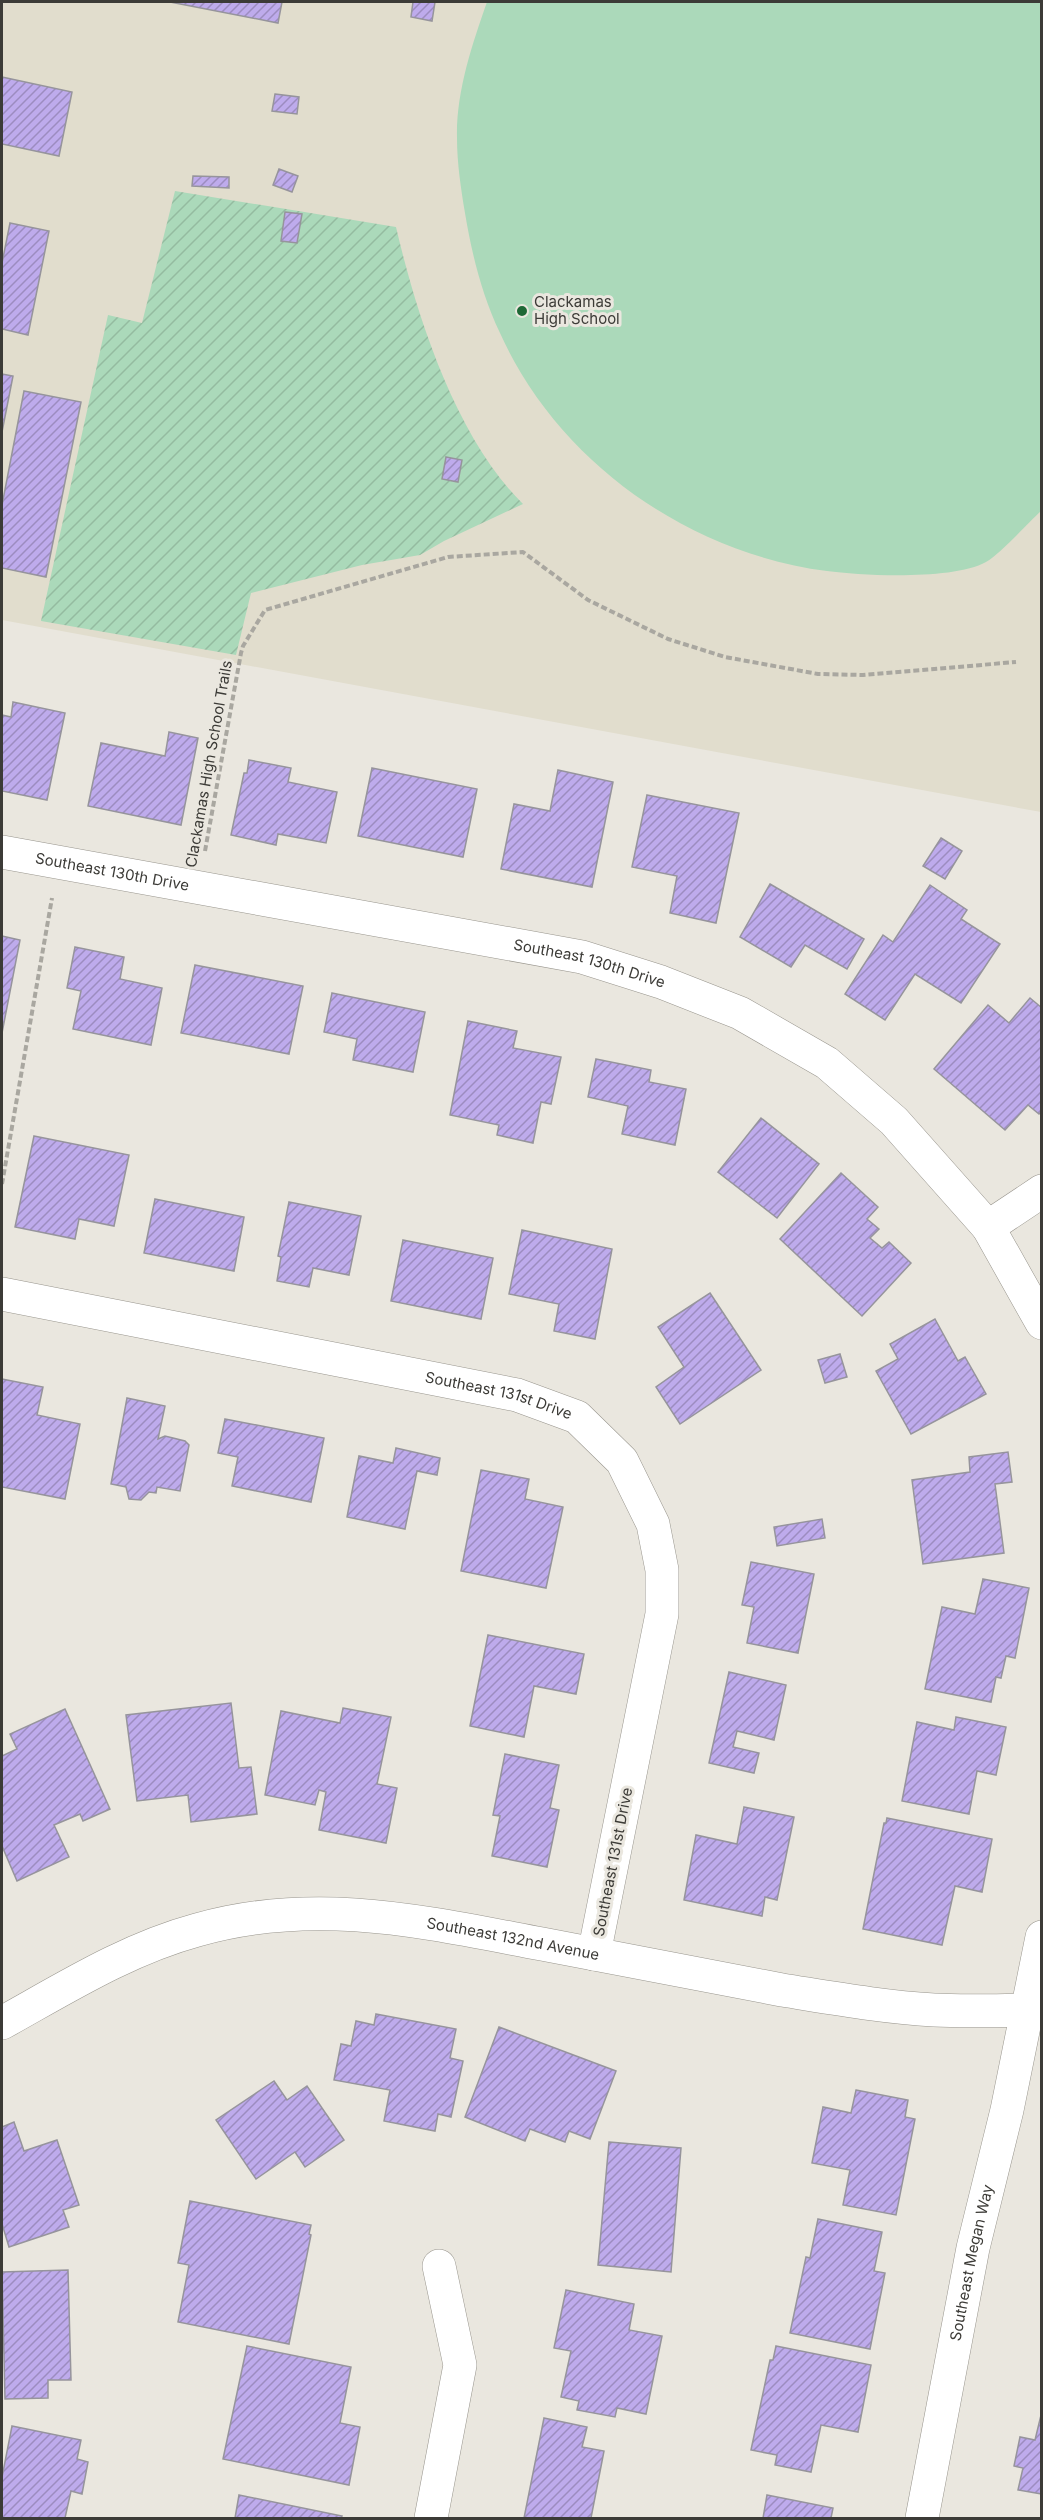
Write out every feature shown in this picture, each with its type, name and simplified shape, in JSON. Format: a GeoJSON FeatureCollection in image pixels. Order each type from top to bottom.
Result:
{"type":"FeatureCollection","features":[{"type":"Feature","properties":{"kind":"street","name":"Southeast 130th Drive"},"geometry":{"type":"LineString","coordinates":[[2,852],[582,957],[661,982],[740,1013],[827,1063],[894,1121],[988,1227],[1041,1323]]}},
{"type":"Feature","properties":{"kind":"street"},"geometry":{"type":"LineString","coordinates":[[988,1227],[1041,1191]]}},
{"type":"Feature","properties":{"kind":"street","name":"Southeast 131st Drive"},"geometry":{"type":"LineString","coordinates":[[2,1294],[517,1395],[577,1417],[622,1461],[653,1524],[662,1570],[662,1614],[594,1954]]}},
{"type":"Feature","properties":{"kind":"street","name":"Southeast 132nd Avenue"},"geometry":{"type":"LineString","coordinates":[[2,2023],[126,1956],[196,1930],[273,1916],[336,1913],[388,1916],[782,1990],[886,2005],[946,2010],[1034,2010]]}},
{"type":"Feature","properties":{"kind":"street"},"geometry":{"type":"LineString","coordinates":[[1034,2010],[1041,1937]]}},
{"type":"Feature","properties":{"kind":"street","name":"Southeast Megan Way"},"geometry":{"type":"LineString","coordinates":[[922,2518],[973,2248],[1034,2010]]}},
{"type":"Feature","properties":{"kind":"street"},"geometry":{"type":"LineString","coordinates":[[431,2518],[460,2366],[439,2266]]}},
{"type":"Feature","properties":{"kind":"path","name":"Clackamas High School Trails"},"geometry":{"type":"LineString","coordinates":[[199,887],[233,687],[243,646],[265,610],[448,557],[523,552],[588,600],[668,639],[725,657],[818,674],[840,675],[1016,662]]}},
{"type":"Feature","properties":{"kind":"path"},"geometry":{"type":"LineString","coordinates":[[2,1184],[58,862]]}},
{"type":"Feature","properties":{"kind":"shaded area","name":"Clackamas High School"},"geometry":{"type":"Polygon","coordinates":[[[2,2],[1041,2],[1041,812],[2,620],[2,2]]]}},
{"type":"Feature","properties":{"kind":"green space"},"geometry":{"type":"Polygon","coordinates":[[[487,2],[1041,2],[1041,511],[992,558],[971,568],[953,572],[908,575],[827,571],[775,561],[725,544],[678,522],[633,494],[592,460],[556,422],[525,380],[494,319],[478,274],[471,244],[460,176],[457,121],[466,69],[487,2]]]}},
{"type":"Feature","properties":{"kind":"green space"},"geometry":{"type":"Polygon","coordinates":[[[175,191],[396,227],[415,299],[442,374],[478,446],[499,477],[523,504],[444,541],[420,555],[362,565],[251,593],[236,655],[41,621],[108,315],[142,323],[175,191]]]}},
{"type":"Feature","properties":{"kind":"building"},"geometry":{"type":"Polygon","coordinates":[[[170,2],[282,2],[278,23],[170,2]]]}},
{"type":"Feature","properties":{"kind":"building"},"geometry":{"type":"Polygon","coordinates":[[[413,2],[435,2],[432,21],[411,17],[413,2]]]}},
{"type":"Feature","properties":{"kind":"building"},"geometry":{"type":"Polygon","coordinates":[[[2,77],[72,92],[59,156],[2,144],[2,77]]]}},
{"type":"Feature","properties":{"kind":"building"},"geometry":{"type":"Polygon","coordinates":[[[275,94],[299,97],[297,114],[272,111],[275,94]]]}},
{"type":"Feature","properties":{"kind":"building"},"geometry":{"type":"Polygon","coordinates":[[[279,169],[298,176],[292,192],[273,185],[279,169]]]}},
{"type":"Feature","properties":{"kind":"building"},"geometry":{"type":"Polygon","coordinates":[[[193,176],[229,177],[229,188],[192,186],[193,176]]]}},
{"type":"Feature","properties":{"kind":"building"},"geometry":{"type":"Polygon","coordinates":[[[285,212],[302,214],[297,243],[281,241],[285,212]]]}},
{"type":"Feature","properties":{"kind":"building"},"geometry":{"type":"Polygon","coordinates":[[[10,223],[49,231],[28,335],[2,329],[2,263],[10,223]]]}},
{"type":"Feature","properties":{"kind":"building"},"geometry":{"type":"Polygon","coordinates":[[[2,374],[13,376],[2,432],[2,374]]]}},
{"type":"Feature","properties":{"kind":"building"},"geometry":{"type":"Polygon","coordinates":[[[24,391],[81,402],[46,577],[2,568],[2,505],[24,391]]]}},
{"type":"Feature","properties":{"kind":"building"},"geometry":{"type":"Polygon","coordinates":[[[446,457],[462,460],[458,482],[442,479],[446,457]]]}},
{"type":"Feature","properties":{"kind":"building"},"geometry":{"type":"Polygon","coordinates":[[[13,702],[65,713],[47,800],[2,791],[2,715],[11,717],[13,702]]]}},
{"type":"Feature","properties":{"kind":"building"},"geometry":{"type":"Polygon","coordinates":[[[169,732],[198,738],[181,825],[88,806],[101,743],[165,756],[169,732]]]}},
{"type":"Feature","properties":{"kind":"building"},"geometry":{"type":"Polygon","coordinates":[[[249,760],[291,768],[288,782],[337,792],[326,843],[278,834],[276,845],[231,835],[244,773],[247,773],[249,760]]]}},
{"type":"Feature","properties":{"kind":"building"},"geometry":{"type":"Polygon","coordinates":[[[372,768],[477,789],[463,857],[358,836],[372,768]]]}},
{"type":"Feature","properties":{"kind":"building"},"geometry":{"type":"Polygon","coordinates":[[[558,770],[613,782],[592,887],[501,869],[514,804],[550,811],[558,770]]]}},
{"type":"Feature","properties":{"kind":"building"},"geometry":{"type":"Polygon","coordinates":[[[647,795],[739,813],[716,923],[670,913],[677,876],[632,867],[647,795]]]}},
{"type":"Feature","properties":{"kind":"building"},"geometry":{"type":"Polygon","coordinates":[[[941,838],[962,851],[945,879],[923,866],[941,838]]]}},
{"type":"Feature","properties":{"kind":"building"},"geometry":{"type":"Polygon","coordinates":[[[770,884],[864,939],[847,969],[805,945],[791,967],[740,937],[770,884]]]}},
{"type":"Feature","properties":{"kind":"building"},"geometry":{"type":"Polygon","coordinates":[[[930,885],[967,910],[961,919],[1000,944],[961,1003],[915,974],[885,1020],[845,994],[883,935],[893,942],[930,885]]]}},
{"type":"Feature","properties":{"kind":"building"},"geometry":{"type":"Polygon","coordinates":[[[2,936],[20,940],[2,1033],[2,936]]]}},
{"type":"Feature","properties":{"kind":"building"},"geometry":{"type":"Polygon","coordinates":[[[75,947],[124,957],[120,979],[162,988],[151,1045],[73,1029],[81,991],[67,988],[75,947]]]}},
{"type":"Feature","properties":{"kind":"building"},"geometry":{"type":"Polygon","coordinates":[[[195,965],[303,986],[289,1054],[181,1033],[195,965]]]}},
{"type":"Feature","properties":{"kind":"building"},"geometry":{"type":"Polygon","coordinates":[[[332,993],[425,1012],[413,1072],[353,1060],[357,1039],[324,1032],[332,993]]]}},
{"type":"Feature","properties":{"kind":"building"},"geometry":{"type":"Polygon","coordinates":[[[1030,998],[1042,1008],[1042,1111],[1039,1114],[1028,1105],[1005,1130],[934,1069],[988,1005],[1009,1023],[1030,998]]]}},
{"type":"Feature","properties":{"kind":"building"},"geometry":{"type":"Polygon","coordinates":[[[468,1021],[517,1031],[513,1048],[561,1057],[551,1104],[541,1102],[533,1143],[497,1135],[499,1125],[450,1115],[468,1021]]]}},
{"type":"Feature","properties":{"kind":"building"},"geometry":{"type":"Polygon","coordinates":[[[596,1059],[651,1070],[649,1082],[686,1089],[675,1145],[622,1134],[628,1106],[588,1097],[596,1059]]]}},
{"type":"Feature","properties":{"kind":"building"},"geometry":{"type":"Polygon","coordinates":[[[761,1118],[819,1164],[777,1218],[718,1172],[761,1118]]]}},
{"type":"Feature","properties":{"kind":"building"},"geometry":{"type":"Polygon","coordinates":[[[34,1136],[129,1155],[114,1226],[79,1219],[75,1239],[15,1227],[34,1136]]]}},
{"type":"Feature","properties":{"kind":"building"},"geometry":{"type":"Polygon","coordinates":[[[841,1173],[878,1207],[867,1219],[879,1229],[870,1238],[882,1248],[889,1242],[911,1263],[862,1316],[780,1239],[841,1173]]]}},
{"type":"Feature","properties":{"kind":"building"},"geometry":{"type":"Polygon","coordinates":[[[155,1199],[244,1217],[234,1271],[144,1253],[155,1199]]]}},
{"type":"Feature","properties":{"kind":"building"},"geometry":{"type":"Polygon","coordinates":[[[289,1202],[361,1216],[349,1275],[313,1268],[309,1287],[277,1281],[281,1257],[278,1256],[289,1202]]]}},
{"type":"Feature","properties":{"kind":"building"},"geometry":{"type":"Polygon","coordinates":[[[522,1230],[612,1249],[595,1339],[554,1331],[559,1304],[509,1294],[522,1230]]]}},
{"type":"Feature","properties":{"kind":"building"},"geometry":{"type":"Polygon","coordinates":[[[403,1240],[493,1258],[481,1319],[391,1301],[403,1240]]]}},
{"type":"Feature","properties":{"kind":"building"},"geometry":{"type":"Polygon","coordinates":[[[710,1293],[761,1370],[680,1424],[656,1387],[684,1367],[658,1327],[710,1293]]]}},
{"type":"Feature","properties":{"kind":"building"},"geometry":{"type":"Polygon","coordinates":[[[935,1319],[958,1361],[965,1357],[986,1394],[911,1434],[876,1371],[898,1359],[890,1344],[935,1319]]]}},
{"type":"Feature","properties":{"kind":"building"},"geometry":{"type":"Polygon","coordinates":[[[840,1354],[847,1377],[825,1383],[818,1360],[840,1354]]]}},
{"type":"Feature","properties":{"kind":"building"},"geometry":{"type":"Polygon","coordinates":[[[2,1379],[43,1387],[37,1415],[80,1424],[65,1499],[2,1487],[2,1379]]]}},
{"type":"Feature","properties":{"kind":"building"},"geometry":{"type":"Polygon","coordinates":[[[127,1398],[165,1406],[158,1439],[165,1436],[185,1441],[189,1445],[180,1491],[157,1487],[156,1493],[149,1492],[141,1500],[129,1499],[126,1487],[111,1484],[127,1398]]]}},
{"type":"Feature","properties":{"kind":"building"},"geometry":{"type":"Polygon","coordinates":[[[225,1419],[324,1438],[311,1502],[232,1486],[238,1457],[218,1453],[225,1419]]]}},
{"type":"Feature","properties":{"kind":"building"},"geometry":{"type":"Polygon","coordinates":[[[396,1448],[440,1458],[437,1475],[417,1471],[405,1529],[347,1517],[359,1456],[393,1463],[396,1448]]]}},
{"type":"Feature","properties":{"kind":"building"},"geometry":{"type":"Polygon","coordinates":[[[1008,1452],[1012,1482],[995,1484],[1004,1553],[923,1564],[912,1480],[970,1472],[969,1457],[1008,1452]]]}},
{"type":"Feature","properties":{"kind":"building"},"geometry":{"type":"Polygon","coordinates":[[[481,1470],[529,1479],[525,1499],[563,1507],[546,1588],[461,1571],[481,1470]]]}},
{"type":"Feature","properties":{"kind":"building"},"geometry":{"type":"Polygon","coordinates":[[[822,1519],[825,1538],[777,1546],[774,1527],[822,1519]]]}},
{"type":"Feature","properties":{"kind":"building"},"geometry":{"type":"Polygon","coordinates":[[[751,1562],[814,1574],[798,1653],[747,1643],[754,1607],[742,1605],[751,1562]]]}},
{"type":"Feature","properties":{"kind":"building"},"geometry":{"type":"Polygon","coordinates":[[[983,1579],[1029,1588],[1015,1658],[1006,1656],[1001,1678],[996,1677],[991,1702],[925,1689],[942,1607],[975,1614],[983,1579]]]}},
{"type":"Feature","properties":{"kind":"building"},"geometry":{"type":"Polygon","coordinates":[[[488,1635],[584,1654],[576,1694],[534,1686],[524,1737],[470,1726],[488,1635]]]}},
{"type":"Feature","properties":{"kind":"building"},"geometry":{"type":"Polygon","coordinates":[[[729,1672],[786,1685],[774,1740],[737,1731],[733,1747],[759,1753],[754,1773],[709,1763],[729,1672]]]}},
{"type":"Feature","properties":{"kind":"building"},"geometry":{"type":"Polygon","coordinates":[[[231,1703],[239,1768],[251,1767],[257,1814],[191,1822],[188,1795],[137,1801],[126,1715],[231,1703]]]}},
{"type":"Feature","properties":{"kind":"building"},"geometry":{"type":"Polygon","coordinates":[[[343,1708],[391,1717],[377,1784],[397,1788],[386,1843],[319,1830],[326,1792],[319,1790],[315,1805],[265,1795],[281,1711],[340,1723],[343,1708]]]}},
{"type":"Feature","properties":{"kind":"building"},"geometry":{"type":"Polygon","coordinates":[[[65,1709],[110,1809],[83,1821],[80,1814],[54,1825],[69,1857],[17,1881],[2,1846],[2,1756],[17,1749],[10,1734],[65,1709]]]}},
{"type":"Feature","properties":{"kind":"building"},"geometry":{"type":"Polygon","coordinates":[[[956,1717],[1006,1727],[996,1775],[977,1771],[969,1814],[902,1801],[917,1722],[954,1730],[956,1717]]]}},
{"type":"Feature","properties":{"kind":"building"},"geometry":{"type":"Polygon","coordinates":[[[505,1754],[559,1765],[550,1808],[559,1810],[547,1867],[492,1856],[500,1816],[493,1815],[505,1754]]]}},
{"type":"Feature","properties":{"kind":"building"},"geometry":{"type":"Polygon","coordinates":[[[744,1807],[794,1817],[777,1900],[765,1897],[762,1916],[684,1900],[696,1835],[737,1844],[744,1807]]]}},
{"type":"Feature","properties":{"kind":"building"},"geometry":{"type":"Polygon","coordinates":[[[887,1818],[992,1839],[982,1892],[955,1886],[942,1945],[863,1929],[884,1823],[887,1818]]]}},
{"type":"Feature","properties":{"kind":"building"},"geometry":{"type":"Polygon","coordinates":[[[376,2014],[456,2029],[450,2058],[463,2061],[451,2117],[438,2114],[435,2131],[384,2121],[390,2090],[334,2080],[341,2044],[351,2046],[356,2021],[374,2025],[376,2014]]]}},
{"type":"Feature","properties":{"kind":"building"},"geometry":{"type":"Polygon","coordinates":[[[499,2027],[616,2071],[590,2139],[569,2131],[565,2142],[530,2129],[525,2141],[465,2117],[499,2027]]]}},
{"type":"Feature","properties":{"kind":"building"},"geometry":{"type":"Polygon","coordinates":[[[274,2081],[287,2100],[307,2086],[344,2140],[305,2167],[295,2152],[256,2179],[216,2120],[274,2081]]]}},
{"type":"Feature","properties":{"kind":"building"},"geometry":{"type":"Polygon","coordinates":[[[856,2090],[908,2100],[905,2117],[915,2119],[896,2215],[843,2205],[850,2170],[812,2163],[823,2107],[851,2113],[856,2090]]]}},
{"type":"Feature","properties":{"kind":"building"},"geometry":{"type":"Polygon","coordinates":[[[14,2122],[24,2151],[57,2140],[79,2205],[63,2210],[69,2227],[9,2247],[2,2224],[2,2127],[14,2122]]]}},
{"type":"Feature","properties":{"kind":"building"},"geometry":{"type":"Polygon","coordinates":[[[609,2142],[681,2148],[671,2272],[598,2265],[609,2142]]]}},
{"type":"Feature","properties":{"kind":"building"},"geometry":{"type":"Polygon","coordinates":[[[190,2201],[311,2225],[309,2234],[311,2235],[289,2344],[178,2322],[189,2265],[178,2263],[190,2201]]]}},
{"type":"Feature","properties":{"kind":"building"},"geometry":{"type":"Polygon","coordinates":[[[818,2219],[882,2232],[874,2271],[885,2273],[870,2349],[790,2333],[806,2257],[810,2258],[818,2219]]]}},
{"type":"Feature","properties":{"kind":"building"},"geometry":{"type":"Polygon","coordinates":[[[68,2270],[71,2380],[48,2380],[48,2398],[5,2399],[2,2272],[68,2270]]]}},
{"type":"Feature","properties":{"kind":"building"},"geometry":{"type":"Polygon","coordinates":[[[566,2290],[634,2304],[629,2330],[662,2336],[646,2414],[617,2408],[615,2417],[577,2410],[579,2401],[561,2397],[571,2351],[554,2348],[566,2290]]]}},
{"type":"Feature","properties":{"kind":"building"},"geometry":{"type":"Polygon","coordinates":[[[247,2346],[351,2367],[340,2423],[360,2427],[349,2485],[223,2459],[247,2346]]]}},
{"type":"Feature","properties":{"kind":"building"},"geometry":{"type":"Polygon","coordinates":[[[776,2346],[871,2365],[858,2432],[821,2425],[811,2472],[775,2465],[777,2455],[751,2450],[770,2360],[773,2360],[776,2346]]]}},
{"type":"Feature","properties":{"kind":"building"},"geometry":{"type":"Polygon","coordinates":[[[1042,2411],[1042,2494],[1018,2490],[1023,2468],[1014,2466],[1020,2437],[1035,2440],[1042,2411]]]}},
{"type":"Feature","properties":{"kind":"building"},"geometry":{"type":"Polygon","coordinates":[[[544,2418],[587,2427],[582,2447],[604,2451],[591,2518],[524,2518],[544,2418]]]}},
{"type":"Feature","properties":{"kind":"building"},"geometry":{"type":"Polygon","coordinates":[[[12,2426],[81,2440],[77,2459],[88,2462],[82,2494],[71,2491],[65,2518],[2,2518],[2,2477],[12,2426]]]}},
{"type":"Feature","properties":{"kind":"building"},"geometry":{"type":"Polygon","coordinates":[[[239,2495],[342,2516],[341,2518],[235,2518],[239,2495]]]}},
{"type":"Feature","properties":{"kind":"building"},"geometry":{"type":"Polygon","coordinates":[[[767,2495],[833,2508],[831,2518],[763,2518],[767,2495]]]}},
{"type":"Feature","properties":{"kind":"place","name":"Clackamas High School"},"geometry":{"type":"Point","coordinates":[522,311]}}]}
